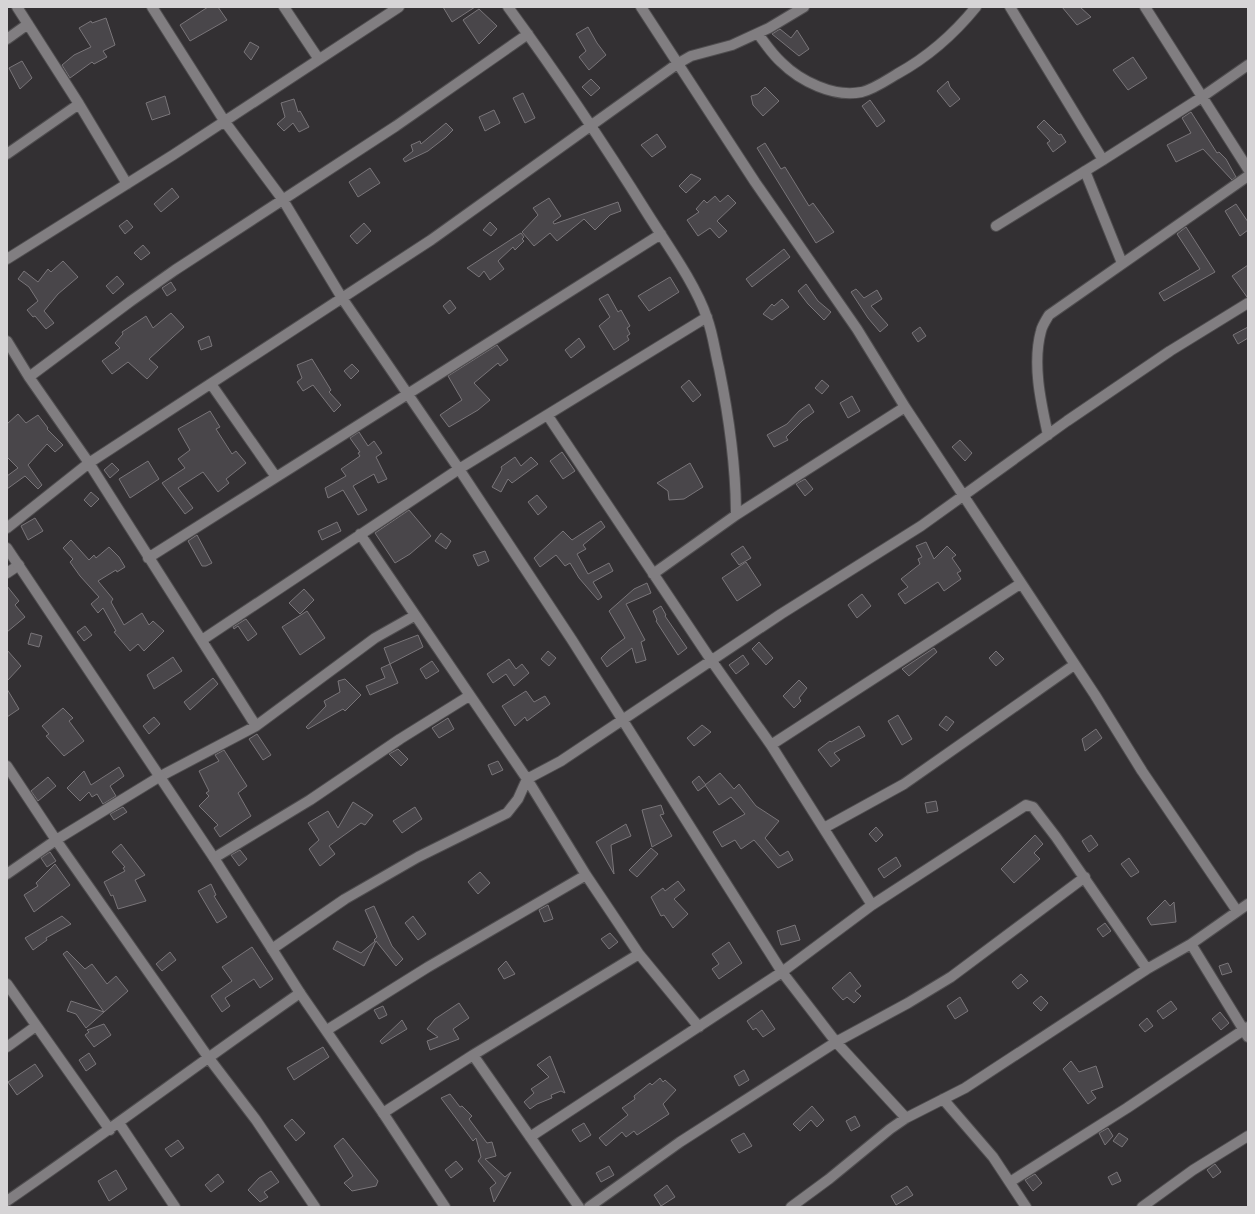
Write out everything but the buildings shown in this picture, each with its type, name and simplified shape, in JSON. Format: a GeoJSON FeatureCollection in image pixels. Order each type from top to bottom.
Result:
{"type":"FeatureCollection","features":[{"type":"Feature","properties":{"kind":"street"},"geometry":{"type":"LineString","coordinates":[[17,7],[79,104],[127,184]]}},
{"type":"Feature","properties":{"kind":"street"},"geometry":{"type":"LineString","coordinates":[[152,7],[225,122],[283,200],[342,298],[459,469],[572,640],[621,720],[782,972],[836,1042],[906,1118]]}},
{"type":"Feature","properties":{"kind":"street"},"geometry":{"type":"LineString","coordinates":[[284,7],[318,58]]}},
{"type":"Feature","properties":{"kind":"street"},"geometry":{"type":"LineString","coordinates":[[508,7],[592,125],[661,234],[691,285],[707,318],[724,395],[733,450],[736,481],[736,515]]}},
{"type":"Feature","properties":{"kind":"street"},"geometry":{"type":"LineString","coordinates":[[641,7],[755,182],[857,329],[905,407],[1142,771],[1237,911]]}},
{"type":"Feature","properties":{"kind":"street"},"geometry":{"type":"LineString","coordinates":[[7,528],[89,463],[431,240],[677,64],[691,56],[732,45],[758,34],[804,7]]}},
{"type":"Feature","properties":{"kind":"street"},"geometry":{"type":"LineString","coordinates":[[758,34],[780,62],[800,77],[821,87],[839,92],[862,92],[911,66],[947,39],[976,7]]}},
{"type":"Feature","properties":{"kind":"street"},"geometry":{"type":"LineString","coordinates":[[1010,7],[1103,160]]}},
{"type":"Feature","properties":{"kind":"street"},"geometry":{"type":"LineString","coordinates":[[1145,7],[1248,169]]}},
{"type":"Feature","properties":{"kind":"street"},"geometry":{"type":"LineString","coordinates":[[7,259],[225,122],[392,9]]}},
{"type":"Feature","properties":{"kind":"street"},"geometry":{"type":"LineString","coordinates":[[7,39],[28,24]]}},
{"type":"Feature","properties":{"kind":"street"},"geometry":{"type":"LineString","coordinates":[[29,377],[137,296],[396,126],[528,34]]}},
{"type":"Feature","properties":{"kind":"street"},"geometry":{"type":"LineString","coordinates":[[996,226],[1202,97],[1248,65]]}},
{"type":"Feature","properties":{"kind":"street"},"geometry":{"type":"LineString","coordinates":[[7,154],[79,104]]}},
{"type":"Feature","properties":{"kind":"street"},"geometry":{"type":"LineString","coordinates":[[1085,171],[1122,263]]}},
{"type":"Feature","properties":{"kind":"street"},"geometry":{"type":"LineString","coordinates":[[1048,435],[1039,379],[1038,347],[1041,330],[1049,315],[1054,310],[1248,176]]}},
{"type":"Feature","properties":{"kind":"street"},"geometry":{"type":"LineString","coordinates":[[148,558],[407,393],[661,234]]}},
{"type":"Feature","properties":{"kind":"street"},"geometry":{"type":"LineString","coordinates":[[272,949],[345,899],[418,857],[507,813],[518,799],[527,779],[561,761],[711,660],[921,526],[1048,435],[1170,351],[1248,303]]}},
{"type":"Feature","properties":{"kind":"street"},"geometry":{"type":"LineString","coordinates":[[202,640],[459,469],[707,318]]}},
{"type":"Feature","properties":{"kind":"street"},"geometry":{"type":"LineString","coordinates":[[7,341],[29,377],[89,463],[256,726]]}},
{"type":"Feature","properties":{"kind":"street"},"geometry":{"type":"LineString","coordinates":[[211,384],[276,477]]}},
{"type":"Feature","properties":{"kind":"street"},"geometry":{"type":"LineString","coordinates":[[653,574],[736,515],[905,407]]}},
{"type":"Feature","properties":{"kind":"street"},"geometry":{"type":"LineString","coordinates":[[548,416],[711,660],[771,745],[872,905]]}},
{"type":"Feature","properties":{"kind":"street"},"geometry":{"type":"LineString","coordinates":[[360,534],[414,616],[527,779],[586,875],[639,954],[699,1027]]}},
{"type":"Feature","properties":{"kind":"street"},"geometry":{"type":"LineString","coordinates":[[7,548],[214,858],[300,993],[384,1113],[445,1207]]}},
{"type":"Feature","properties":{"kind":"street"},"geometry":{"type":"LineString","coordinates":[[7,573],[19,565]]}},
{"type":"Feature","properties":{"kind":"street"},"geometry":{"type":"LineString","coordinates":[[771,745],[1020,584]]}},
{"type":"Feature","properties":{"kind":"street"},"geometry":{"type":"LineString","coordinates":[[7,874],[56,840],[159,777],[256,726],[375,638],[414,616]]}},
{"type":"Feature","properties":{"kind":"street"},"geometry":{"type":"LineString","coordinates":[[824,828],[904,784],[1074,665]]}},
{"type":"Feature","properties":{"kind":"street"},"geometry":{"type":"LineString","coordinates":[[214,858],[310,800],[400,738],[469,696]]}},
{"type":"Feature","properties":{"kind":"street"},"geometry":{"type":"LineString","coordinates":[[7,766],[56,840],[208,1057],[256,1120],[315,1207]]}},
{"type":"Feature","properties":{"kind":"street"},"geometry":{"type":"LineString","coordinates":[[530,1136],[782,972],[872,905],[1026,805],[1033,807],[1085,877],[1147,968]]}},
{"type":"Feature","properties":{"kind":"street"},"geometry":{"type":"LineString","coordinates":[[327,1030],[428,967],[586,875]]}},
{"type":"Feature","properties":{"kind":"street"},"geometry":{"type":"LineString","coordinates":[[589,1207],[680,1142],[836,1042],[908,1004],[951,977],[1085,877]]}},
{"type":"Feature","properties":{"kind":"street"},"geometry":{"type":"LineString","coordinates":[[791,1207],[803,1204],[870,1144],[906,1118],[965,1088],[1147,968],[1191,944],[1248,904]]}},
{"type":"Feature","properties":{"kind":"street"},"geometry":{"type":"LineString","coordinates":[[1010,1182],[1247,1031],[1191,944]]}},
{"type":"Feature","properties":{"kind":"street"},"geometry":{"type":"LineString","coordinates":[[384,1113],[473,1055],[639,954]]}},
{"type":"Feature","properties":{"kind":"street"},"geometry":{"type":"LineString","coordinates":[[7,984],[110,1130]]}},
{"type":"Feature","properties":{"kind":"street"},"geometry":{"type":"LineString","coordinates":[[7,1201],[110,1130],[208,1057],[300,993]]}},
{"type":"Feature","properties":{"kind":"street"},"geometry":{"type":"LineString","coordinates":[[7,1046],[36,1026]]}},
{"type":"Feature","properties":{"kind":"street"},"geometry":{"type":"LineString","coordinates":[[473,1055],[579,1207]]}},
{"type":"Feature","properties":{"kind":"street"},"geometry":{"type":"LineString","coordinates":[[943,1099],[993,1157],[1026,1207]]}},
{"type":"Feature","properties":{"kind":"street"},"geometry":{"type":"LineString","coordinates":[[119,1123],[175,1207]]}},
{"type":"Feature","properties":{"kind":"street"},"geometry":{"type":"LineString","coordinates":[[1142,1207],[1193,1170],[1248,1136]]}}]}
